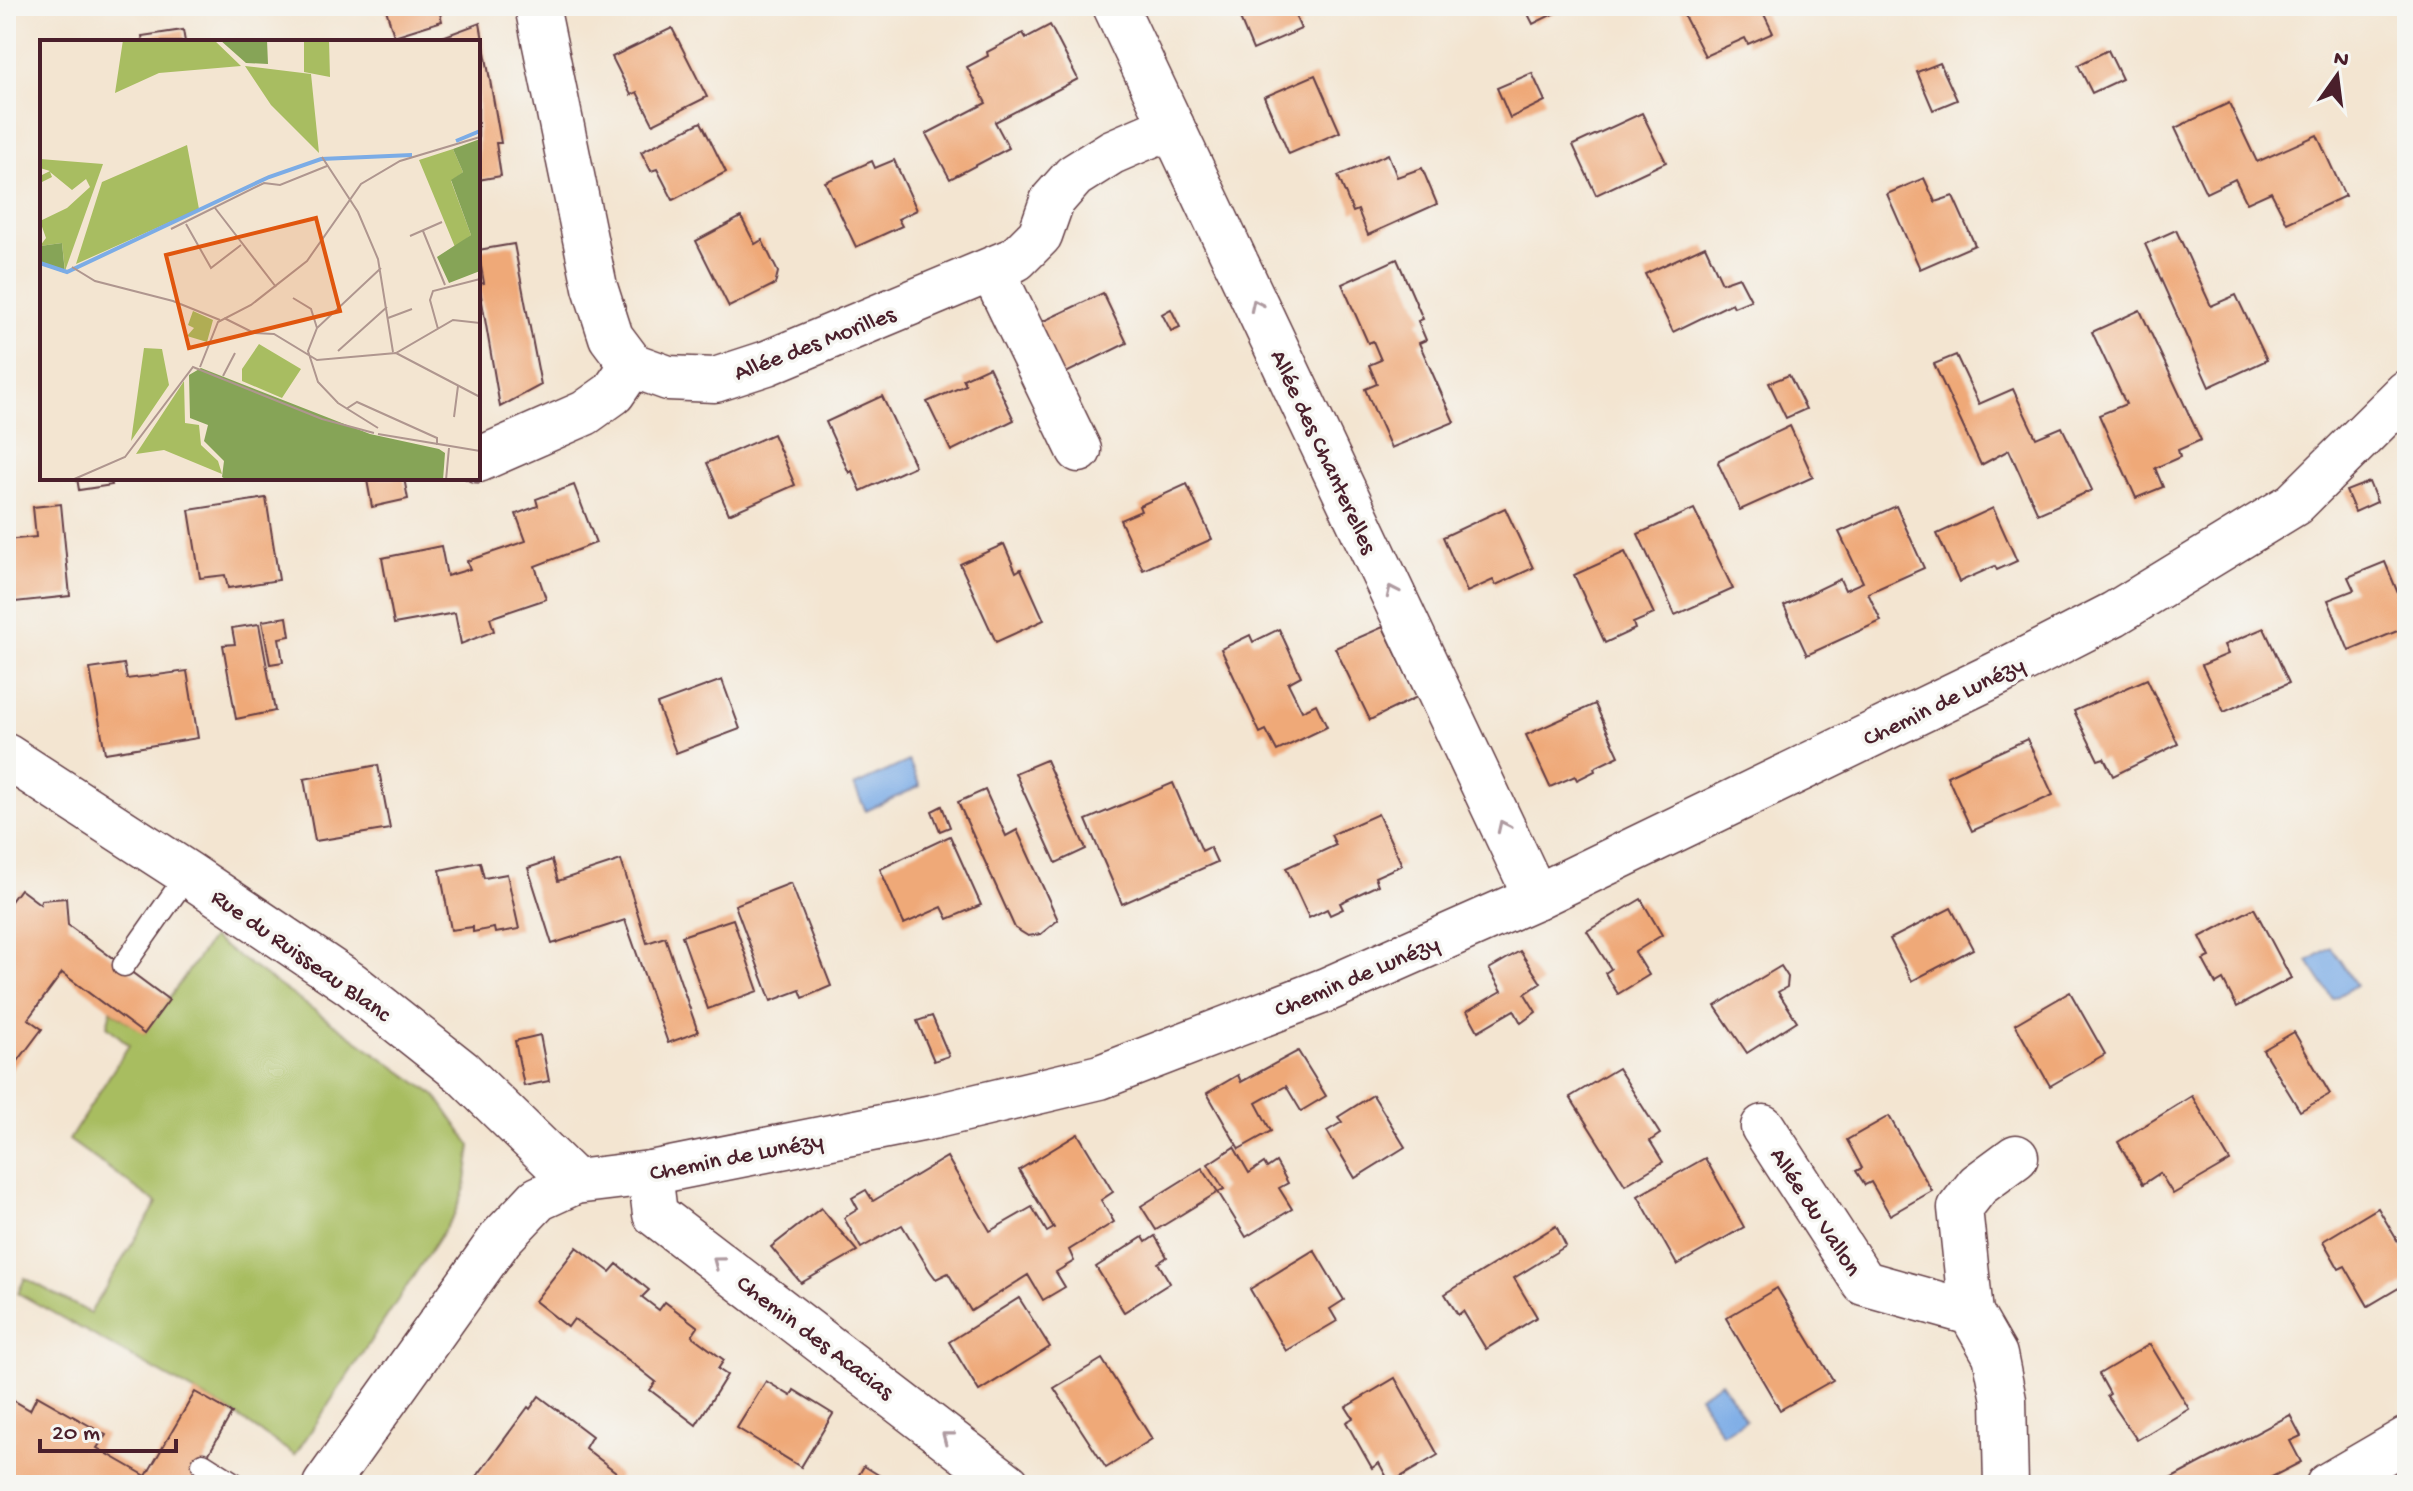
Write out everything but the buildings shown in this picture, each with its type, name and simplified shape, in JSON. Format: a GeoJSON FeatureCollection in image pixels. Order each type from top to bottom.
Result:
{"type":"FeatureCollection","features":[{"type":"Feature","properties":{"kind":"street"},"geometry":{"type":"LineString","coordinates":[[480,459],[585,413],[613,393],[632,365],[611,337],[595,287],[537,6]]}},
{"type":"Feature","properties":{"kind":"street","name":"Allée des Chanterelles"},"geometry":{"type":"LineString","coordinates":[[1115,6],[1536,897]]}},
{"type":"Feature","properties":{"kind":"street","name":"Allée des Morilles"},"geometry":{"type":"LineString","coordinates":[[632,365],[668,378],[715,380],[767,363],[992,270],[1016,259],[1040,235],[1052,201],[1074,176],[1112,152],[1172,126]]}},
{"type":"Feature","properties":{"kind":"street"},"geometry":{"type":"LineString","coordinates":[[992,270],[1079,450]]}},
{"type":"Feature","properties":{"kind":"street","name":"Chemin de Lunézy"},"geometry":{"type":"LineString","coordinates":[[325,1485],[501,1238],[538,1199],[575,1182],[650,1173],[932,1117],[1100,1077],[1326,990],[1536,897],[1999,673],[2114,614],[2294,504],[2407,392]]}},
{"type":"Feature","properties":{"kind":"street","name":"Rue du Ruisseau Blanc"},"geometry":{"type":"LineString","coordinates":[[6,756],[351,984],[462,1072],[575,1182]]}},
{"type":"Feature","properties":{"kind":"street","name":"Allée du Vallon"},"geometry":{"type":"LineString","coordinates":[[1763,1127],[1864,1283],[1971,1313]]}},
{"type":"Feature","properties":{"kind":"street"},"geometry":{"type":"LineString","coordinates":[[2006,1485],[2004,1400],[1995,1355],[1971,1313],[1960,1208],[1978,1185],[2016,1157]]}},
{"type":"Feature","properties":{"kind":"street","name":"Chemin des Acacias"},"geometry":{"type":"LineString","coordinates":[[650,1173],[655,1214],[1008,1485]]}},
{"type":"Feature","properties":{"kind":"street"},"geometry":{"type":"LineString","coordinates":[[2328,1485],[2407,1439]]}},
{"type":"Feature","properties":{"kind":"lane"},"geometry":{"type":"LineString","coordinates":[[124,965],[188,874]]}},
{"type":"Feature","properties":{"kind":"lane"},"geometry":{"type":"LineString","coordinates":[[203,1464],[236,1485]]}},
{"type":"Feature","properties":{"kind":"green space"},"geometry":{"type":"Polygon","coordinates":[[[212,938],[436,1096],[471,1146],[465,1188],[454,1215],[295,1455],[232,1413],[18,1293],[25,1278],[90,1313],[157,1203],[69,1140],[129,1045],[107,1026],[111,1010],[144,1033],[212,938]]]}},
{"type":"Feature","properties":{"kind":"water"},"geometry":{"type":"Polygon","coordinates":[[[909,761],[920,786],[866,811],[854,786],[909,761]]]}},
{"type":"Feature","properties":{"kind":"water"},"geometry":{"type":"Polygon","coordinates":[[[2331,947],[2356,985],[2333,999],[2308,961],[2331,947]]]}},
{"type":"Feature","properties":{"kind":"water"},"geometry":{"type":"Polygon","coordinates":[[[1721,1382],[1746,1420],[1722,1434],[1699,1396],[1721,1382]]]}}]}
